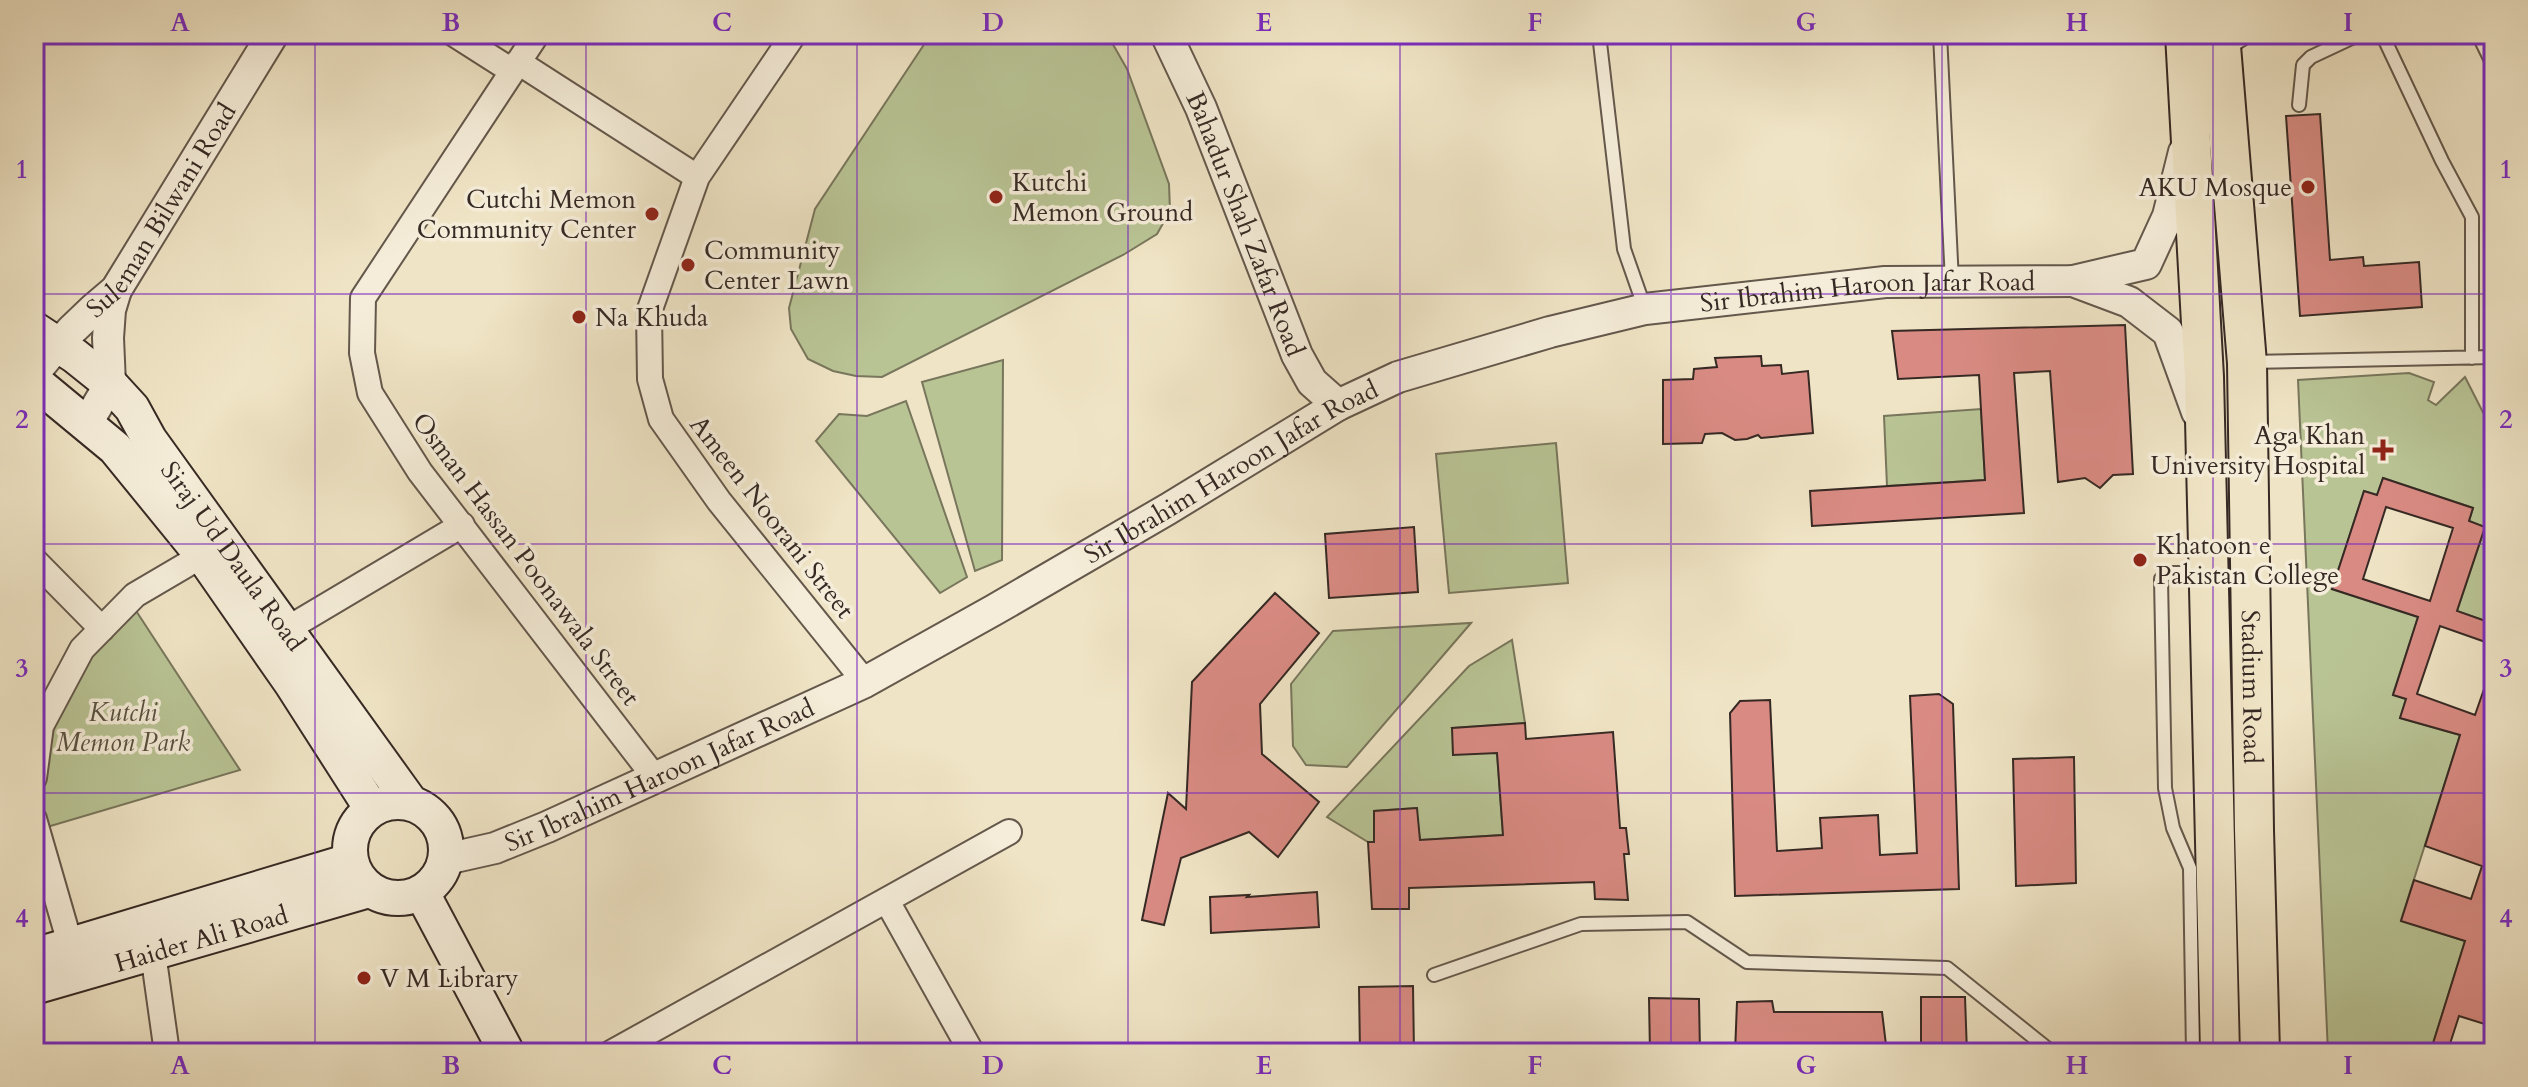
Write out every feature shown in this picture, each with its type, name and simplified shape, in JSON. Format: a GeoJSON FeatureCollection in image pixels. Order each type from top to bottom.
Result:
{"type":"FeatureCollection","features":[{"type":"Feature","properties":{"kind":"main road","name":"Stadium Road"},"geometry":{"type":"LineString","coordinates":[[2185,34],[2206,438],[2209,573],[2197,835],[2220,1053]]}},
{"type":"Feature","properties":{"kind":"main road","name":"Stadium Road"},"geometry":{"type":"LineString","coordinates":[[2231,40],[2247,363],[2260,1053]]}},
{"type":"Feature","properties":{"kind":"main road","name":"Siraj Ud Daula Road"},"geometry":{"type":"LineString","coordinates":[[45,337],[110,384],[132,408],[213,549],[276,636],[411,803]]}},
{"type":"Feature","properties":{"kind":"main road","name":"Siraj Ud Daula Road"},"geometry":{"type":"LineString","coordinates":[[34,381],[115,448],[213,549]]}},
{"type":"Feature","properties":{"kind":"main road","name":"Siraj Ud Daula Road"},"geometry":{"type":"LineString","coordinates":[[276,636],[372,809]]}},
{"type":"Feature","properties":{"kind":"main road"},"geometry":{"type":"LineString","coordinates":[[391,802],[411,803],[435,818],[443,830],[446,859],[438,878],[422,893],[409,898],[382,897],[369,890],[357,877],[350,861],[353,831],[372,809],[391,802]]}},
{"type":"Feature","properties":{"kind":"main road"},"geometry":{"type":"LineString","coordinates":[[2197,835],[2254,830]]}},
{"type":"Feature","properties":{"kind":"main road","name":"Haider Ali Road"},"geometry":{"type":"LineString","coordinates":[[34,956],[350,861]]}},
{"type":"Feature","properties":{"kind":"main road","name":"Haider Ali Road"},"geometry":{"type":"LineString","coordinates":[[34,987],[369,890]]}},
{"type":"Feature","properties":{"kind":"main road"},"geometry":{"type":"LineString","coordinates":[[422,893],[507,1053]]}},
{"type":"Feature","properties":{"kind":"street","name":"Suleman Bilwani Road"},"geometry":{"type":"LineString","coordinates":[[34,373],[45,337],[87,313],[116,290],[273,34]]}},
{"type":"Feature","properties":{"kind":"street"},"geometry":{"type":"LineString","coordinates":[[454,34],[515,67],[697,177]]}},
{"type":"Feature","properties":{"kind":"street","name":"Osman Hassan Poonawala Street"},"geometry":{"type":"LineString","coordinates":[[537,34],[363,298],[362,353],[370,393],[420,472],[656,779]]}},
{"type":"Feature","properties":{"kind":"street","name":"Ameen Noorani Street"},"geometry":{"type":"LineString","coordinates":[[794,34],[697,177],[649,312],[650,379],[661,419],[719,501],[865,682]]}},
{"type":"Feature","properties":{"kind":"street","name":"Bahadur Shah Zafar Road"},"geometry":{"type":"LineString","coordinates":[[1166,34],[1201,108],[1297,355],[1312,382],[1338,405]]}},
{"type":"Feature","properties":{"kind":"street"},"geometry":{"type":"LineString","coordinates":[[2073,281],[2146,264],[2168,216],[2190,127]]}},
{"type":"Feature","properties":{"kind":"street"},"geometry":{"type":"LineString","coordinates":[[2073,281],[2129,302],[2168,332],[2206,438]]}},
{"type":"Feature","properties":{"kind":"street","name":"Sir Ibrahim Haroon Jafar Road"},"geometry":{"type":"LineString","coordinates":[[446,859],[495,848],[656,779],[865,682],[1168,509],[1338,405],[1398,377],[1550,332],[1645,309],[1885,282],[2073,281]]}},
{"type":"Feature","properties":{"kind":"street"},"geometry":{"type":"LineString","coordinates":[[87,423],[110,384],[108,338],[110,310],[116,290]]}},
{"type":"Feature","properties":{"kind":"street"},"geometry":{"type":"LineString","coordinates":[[276,636],[462,525]]}},
{"type":"Feature","properties":{"kind":"street"},"geometry":{"type":"LineString","coordinates":[[34,778],[41,726],[82,649],[135,595],[213,549]]}},
{"type":"Feature","properties":{"kind":"street"},"geometry":{"type":"LineString","coordinates":[[34,560],[102,629]]}},
{"type":"Feature","properties":{"kind":"street"},"geometry":{"type":"LineString","coordinates":[[34,819],[71,947]]}},
{"type":"Feature","properties":{"kind":"street"},"geometry":{"type":"LineString","coordinates":[[611,1053],[1009,832]]}},
{"type":"Feature","properties":{"kind":"street"},"geometry":{"type":"LineString","coordinates":[[887,901],[972,1053]]}},
{"type":"Feature","properties":{"kind":"street"},"geometry":{"type":"LineString","coordinates":[[153,953],[167,1053]]}},
{"type":"Feature","properties":{"kind":"lane"},"geometry":{"type":"LineString","coordinates":[[1599,34],[1624,249],[1645,309]]}},
{"type":"Feature","properties":{"kind":"lane"},"geometry":{"type":"LineString","coordinates":[[1940,34],[1952,282]]}},
{"type":"Feature","properties":{"kind":"lane"},"geometry":{"type":"LineString","coordinates":[[2299,105],[2303,65],[2311,57],[2360,34]]}},
{"type":"Feature","properties":{"kind":"lane"},"geometry":{"type":"LineString","coordinates":[[2382,34],[2472,217],[2472,358]]}},
{"type":"Feature","properties":{"kind":"lane"},"geometry":{"type":"LineString","coordinates":[[2478,34],[2494,67]]}},
{"type":"Feature","properties":{"kind":"lane"},"geometry":{"type":"LineString","coordinates":[[2247,363],[2494,357]]}},
{"type":"Feature","properties":{"kind":"lane"},"geometry":{"type":"LineString","coordinates":[[2193,1053],[2190,868],[2197,835]]}},
{"type":"Feature","properties":{"kind":"lane"},"geometry":{"type":"LineString","coordinates":[[1434,975],[1581,924],[1687,922],[1747,962],[1947,968],[2053,1053]]}},
{"type":"Feature","properties":{"kind":"green space","name":"Kutchi Memon Ground"},"geometry":{"type":"Polygon","coordinates":[[[931,34],[1107,34],[1127,69],[1169,184],[1170,211],[1157,234],[1123,255],[882,377],[833,371],[808,359],[791,329],[789,308],[815,209],[931,34]]]}},
{"type":"Feature","properties":{"kind":"green space"},"geometry":{"type":"Polygon","coordinates":[[[1003,360],[1002,560],[975,571],[922,382],[1003,360]]]}},
{"type":"Feature","properties":{"kind":"green space"},"geometry":{"type":"Polygon","coordinates":[[[2409,373],[2434,382],[2428,400],[2436,405],[2465,377],[2494,434],[2494,624],[2457,611],[2485,527],[2469,521],[2473,508],[2383,478],[2377,495],[2364,491],[2332,589],[2418,617],[2393,694],[2406,699],[2400,718],[2460,735],[2401,920],[2465,941],[2430,1053],[2328,1053],[2298,380],[2409,373]]]}},
{"type":"Feature","properties":{"kind":"green space"},"geometry":{"type":"Polygon","coordinates":[[[906,401],[967,577],[940,593],[816,441],[839,414],[867,416],[906,401]]]}},
{"type":"Feature","properties":{"kind":"green space"},"geometry":{"type":"Polygon","coordinates":[[[1981,409],[1985,480],[1887,486],[1884,416],[1981,409]]]}},
{"type":"Feature","properties":{"kind":"green space"},"geometry":{"type":"Polygon","coordinates":[[[1556,443],[1568,583],[1449,593],[1436,454],[1556,443]]]}},
{"type":"Feature","properties":{"kind":"green space","name":"Kutchi Memon Park"},"geometry":{"type":"Polygon","coordinates":[[[129,600],[240,770],[37,830],[34,778],[41,726],[129,600]]]}},
{"type":"Feature","properties":{"kind":"green space"},"geometry":{"type":"Polygon","coordinates":[[[1471,623],[1347,767],[1306,765],[1293,746],[1291,684],[1333,631],[1471,623]]]}},
{"type":"Feature","properties":{"kind":"green space"},"geometry":{"type":"Polygon","coordinates":[[[1512,640],[1525,723],[1453,728],[1497,753],[1503,835],[1420,840],[1416,808],[1374,811],[1374,842],[1368,842],[1327,817],[1469,666],[1512,640]]]}},
{"type":"Feature","properties":{"kind":"building","name":"AKU Mosque"},"geometry":{"type":"Polygon","coordinates":[[[2320,114],[2330,260],[2363,257],[2364,266],[2419,262],[2422,307],[2300,316],[2286,116],[2320,114]]]}},
{"type":"Feature","properties":{"kind":"building"},"geometry":{"type":"Polygon","coordinates":[[[2125,325],[2133,474],[2113,475],[2100,488],[2085,478],[2058,482],[2050,371],[2014,373],[2024,513],[1812,526],[1810,491],[1985,480],[1979,375],[1898,379],[1892,331],[2125,325]]]}},
{"type":"Feature","properties":{"kind":"building"},"geometry":{"type":"Polygon","coordinates":[[[1761,356],[1762,366],[1781,365],[1782,374],[1808,371],[1813,433],[1761,438],[1758,435],[1735,440],[1722,433],[1705,434],[1702,443],[1663,444],[1663,380],[1693,379],[1694,369],[1717,367],[1715,358],[1761,356]]]}},
{"type":"Feature","properties":{"kind":"building"},"geometry":{"type":"Polygon","coordinates":[[[2383,478],[2473,508],[2469,521],[2485,527],[2457,611],[2494,624],[2494,645],[2440,626],[2417,694],[2475,715],[2491,669],[2494,669],[2494,1027],[2459,1016],[2447,1053],[2430,1053],[2465,941],[2401,921],[2414,880],[2471,899],[2482,866],[2425,846],[2460,735],[2400,718],[2406,699],[2393,695],[2418,617],[2332,589],[2364,491],[2377,495],[2383,478]],[[2386,507],[2363,579],[2430,601],[2453,528],[2386,507]]]}},
{"type":"Feature","properties":{"kind":"building"},"geometry":{"type":"Polygon","coordinates":[[[1414,527],[1418,592],[1329,598],[1325,534],[1414,527]]]}},
{"type":"Feature","properties":{"kind":"building"},"geometry":{"type":"Polygon","coordinates":[[[1275,593],[1319,633],[1260,704],[1262,754],[1319,802],[1278,857],[1249,832],[1181,858],[1164,925],[1142,920],[1168,793],[1186,809],[1192,682],[1275,593]]]}},
{"type":"Feature","properties":{"kind":"building"},"geometry":{"type":"Polygon","coordinates":[[[1939,694],[1953,704],[1959,889],[1735,896],[1730,713],[1740,701],[1770,700],[1777,851],[1822,848],[1820,818],[1878,815],[1880,855],[1917,853],[1910,696],[1939,694]]]}},
{"type":"Feature","properties":{"kind":"building"},"geometry":{"type":"Polygon","coordinates":[[[1525,723],[1526,739],[1613,732],[1620,828],[1626,828],[1629,854],[1624,854],[1628,900],[1595,899],[1594,882],[1409,888],[1409,909],[1372,909],[1368,842],[1374,842],[1374,811],[1417,808],[1420,840],[1503,835],[1497,753],[1453,755],[1452,728],[1525,723]]]}},
{"type":"Feature","properties":{"kind":"building"},"geometry":{"type":"Polygon","coordinates":[[[2074,757],[2076,883],[2016,886],[2013,759],[2074,757]]]}},
{"type":"Feature","properties":{"kind":"building"},"geometry":{"type":"Polygon","coordinates":[[[1317,892],[1319,927],[1211,933],[1210,897],[1317,892]]]}},
{"type":"Feature","properties":{"kind":"building"},"geometry":{"type":"Polygon","coordinates":[[[1413,986],[1414,1053],[1360,1053],[1359,987],[1413,986]]]}},
{"type":"Feature","properties":{"kind":"building"},"geometry":{"type":"Polygon","coordinates":[[[1921,997],[1965,997],[1967,1053],[1921,1053],[1921,997]]]}},
{"type":"Feature","properties":{"kind":"building"},"geometry":{"type":"Polygon","coordinates":[[[1649,998],[1699,999],[1700,1053],[1650,1053],[1649,998]]]}},
{"type":"Feature","properties":{"kind":"building"},"geometry":{"type":"Polygon","coordinates":[[[1772,1001],[1774,1012],[1882,1012],[1887,1053],[1735,1053],[1737,1002],[1772,1001]]]}},
{"type":"Feature","properties":{"kind":"place","name":"AKU Mosque"},"geometry":{"type":"Point","coordinates":[2308,187]}},
{"type":"Feature","properties":{"kind":"place","name":"Kutchi Memon Ground"},"geometry":{"type":"Point","coordinates":[996,197]}},
{"type":"Feature","properties":{"kind":"place","name":"Cutchi Memon Community Center"},"geometry":{"type":"Point","coordinates":[652,214]}},
{"type":"Feature","properties":{"kind":"place","name":"Community Center Lawn"},"geometry":{"type":"Point","coordinates":[688,265]}},
{"type":"Feature","properties":{"kind":"place","name":"Na Khuda"},"geometry":{"type":"Point","coordinates":[579,317]}},
{"type":"Feature","properties":{"kind":"place","name":"Aga Khan University Hospital"},"geometry":{"type":"Point","coordinates":[2383,450]}},
{"type":"Feature","properties":{"kind":"place","name":"Khatoon e Pakistan College"},"geometry":{"type":"Point","coordinates":[2140,560]}},
{"type":"Feature","properties":{"kind":"place","name":"V M Library"},"geometry":{"type":"Point","coordinates":[364,978]}}]}
